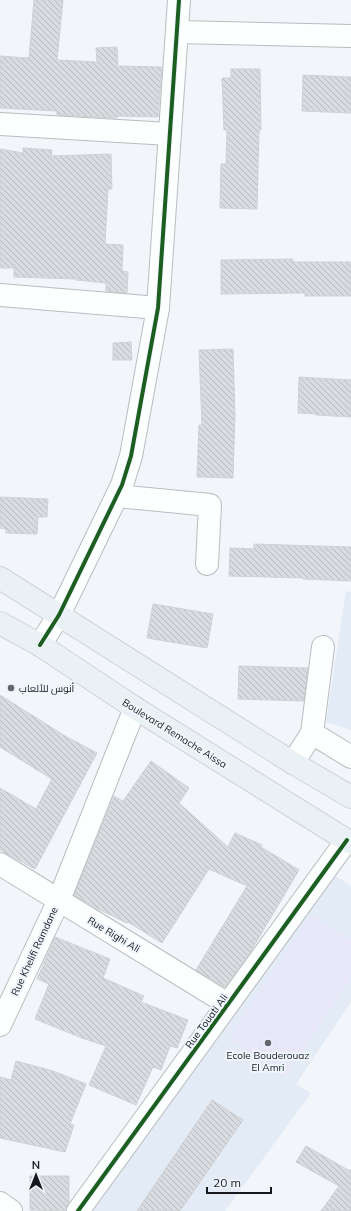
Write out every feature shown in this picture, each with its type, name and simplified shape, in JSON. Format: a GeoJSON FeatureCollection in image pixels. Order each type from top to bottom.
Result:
{"type":"FeatureCollection","features":[{"type":"Feature","properties":{"kind":"main road"},"geometry":{"type":"LineString","coordinates":[[0,578],[293,763],[351,797]]}},
{"type":"Feature","properties":{"kind":"main road","name":"Boulevard Remache Aissa"},"geometry":{"type":"LineString","coordinates":[[0,623],[40,645],[135,708],[349,842]]}},
{"type":"Feature","properties":{"kind":"street"},"geometry":{"type":"LineString","coordinates":[[40,645],[59,615],[117,496],[131,456],[158,308],[179,0]]}},
{"type":"Feature","properties":{"kind":"street"},"geometry":{"type":"LineString","coordinates":[[177,32],[351,36]]}},
{"type":"Feature","properties":{"kind":"street"},"geometry":{"type":"LineString","coordinates":[[0,124],[169,134]]}},
{"type":"Feature","properties":{"kind":"street"},"geometry":{"type":"LineString","coordinates":[[0,295],[158,308]]}},
{"type":"Feature","properties":{"kind":"street"},"geometry":{"type":"LineString","coordinates":[[117,496],[210,505],[207,564]]}},
{"type":"Feature","properties":{"kind":"street"},"geometry":{"type":"LineString","coordinates":[[293,763],[312,733],[323,647]]}},
{"type":"Feature","properties":{"kind":"street","name":"Rue Khelifi Ramdane"},"geometry":{"type":"LineString","coordinates":[[0,1025],[58,900],[135,708]]}},
{"type":"Feature","properties":{"kind":"street"},"geometry":{"type":"LineString","coordinates":[[312,733],[351,757]]}},
{"type":"Feature","properties":{"kind":"street","name":"Rue Touati Ali"},"geometry":{"type":"LineString","coordinates":[[78,1211],[228,1004],[349,842]]}},
{"type":"Feature","properties":{"kind":"street","name":"Rue Righi Ali"},"geometry":{"type":"LineString","coordinates":[[0,864],[228,1004]]}},
{"type":"Feature","properties":{"kind":"street"},"geometry":{"type":"LineString","coordinates":[[0,1202],[11,1211]]}},
{"type":"Feature","properties":{"kind":"shaded area"},"geometry":{"type":"Polygon","coordinates":[[[346,591],[351,592],[351,730],[326,722],[346,591]]]}},
{"type":"Feature","properties":{"kind":"shaded area","name":"Ecole Bouderouaz El Amri"},"geometry":{"type":"Polygon","coordinates":[[[332,874],[351,886],[351,1002],[296,1084],[311,1093],[225,1211],[93,1211],[332,874]]]}},
{"type":"Feature","properties":{"kind":"shaded area"},"geometry":{"type":"Polygon","coordinates":[[[311,915],[351,941],[351,978],[286,1076],[229,1038],[311,915]]]}},
{"type":"Feature","properties":{"kind":"building"},"geometry":{"type":"Polygon","coordinates":[[[34,0],[63,0],[57,60],[97,62],[96,48],[117,47],[118,66],[162,67],[158,117],[117,116],[117,118],[57,115],[57,111],[0,108],[0,56],[29,58],[34,0]]]}},
{"type":"Feature","properties":{"kind":"building"},"geometry":{"type":"Polygon","coordinates":[[[231,69],[260,69],[261,130],[259,130],[257,209],[220,208],[221,164],[226,164],[227,130],[224,130],[222,78],[231,78],[231,69]]]}},
{"type":"Feature","properties":{"kind":"building"},"geometry":{"type":"Polygon","coordinates":[[[303,75],[351,77],[351,113],[302,111],[303,75]]]}},
{"type":"Feature","properties":{"kind":"building"},"geometry":{"type":"Polygon","coordinates":[[[23,148],[52,150],[51,156],[111,154],[112,189],[108,189],[105,244],[123,245],[122,271],[128,272],[127,293],[106,291],[106,283],[76,280],[77,279],[14,277],[14,268],[0,268],[0,149],[23,153],[23,148]]]}},
{"type":"Feature","properties":{"kind":"building"},"geometry":{"type":"Polygon","coordinates":[[[293,259],[293,262],[351,262],[351,296],[305,296],[305,293],[221,294],[221,260],[293,259]]]}},
{"type":"Feature","properties":{"kind":"building"},"geometry":{"type":"Polygon","coordinates":[[[131,342],[132,360],[113,360],[113,343],[131,342]]]}},
{"type":"Feature","properties":{"kind":"building"},"geometry":{"type":"Polygon","coordinates":[[[233,349],[235,416],[233,478],[197,477],[199,425],[202,425],[199,350],[233,349]]]}},
{"type":"Feature","properties":{"kind":"building"},"geometry":{"type":"Polygon","coordinates":[[[299,377],[351,380],[351,417],[298,413],[299,377]]]}},
{"type":"Feature","properties":{"kind":"building"},"geometry":{"type":"Polygon","coordinates":[[[0,497],[48,499],[47,517],[38,517],[37,534],[6,533],[6,529],[0,528],[0,497]]]}},
{"type":"Feature","properties":{"kind":"building"},"geometry":{"type":"Polygon","coordinates":[[[254,544],[351,547],[351,581],[229,576],[230,548],[254,549],[254,544]]]}},
{"type":"Feature","properties":{"kind":"building"},"geometry":{"type":"Polygon","coordinates":[[[153,604],[213,614],[207,648],[147,638],[153,604]]]}},
{"type":"Feature","properties":{"kind":"building"},"geometry":{"type":"Polygon","coordinates":[[[239,666],[308,668],[304,701],[238,699],[239,666]]]}},
{"type":"Feature","properties":{"kind":"building"},"geometry":{"type":"Polygon","coordinates":[[[0,695],[65,736],[97,753],[35,869],[0,850],[0,788],[36,809],[52,779],[0,747],[0,695]]]}},
{"type":"Feature","properties":{"kind":"building"},"geometry":{"type":"Polygon","coordinates":[[[151,761],[189,788],[179,803],[228,847],[235,833],[262,845],[261,847],[299,870],[251,951],[225,987],[196,970],[247,886],[209,869],[162,943],[128,922],[127,923],[98,909],[74,895],[114,796],[123,801],[151,761]]]}},
{"type":"Feature","properties":{"kind":"building"},"geometry":{"type":"Polygon","coordinates":[[[55,937],[110,959],[103,978],[144,996],[141,1002],[188,1020],[177,1048],[170,1046],[161,1070],[153,1067],[136,1105],[89,1085],[106,1046],[35,1019],[49,984],[37,979],[55,937]]]}},
{"type":"Feature","properties":{"kind":"building"},"geometry":{"type":"Polygon","coordinates":[[[16,1061],[53,1071],[86,1084],[70,1124],[74,1125],[65,1152],[0,1138],[0,1077],[11,1080],[16,1061]]]}},
{"type":"Feature","properties":{"kind":"building"},"geometry":{"type":"Polygon","coordinates":[[[212,1100],[243,1120],[180,1211],[137,1211],[212,1100]]]}},
{"type":"Feature","properties":{"kind":"building"},"geometry":{"type":"Polygon","coordinates":[[[306,1146],[350,1171],[351,1169],[351,1211],[321,1211],[339,1186],[296,1162],[306,1146]]]}},
{"type":"Feature","properties":{"kind":"building"},"geometry":{"type":"Polygon","coordinates":[[[30,1176],[69,1176],[69,1202],[66,1211],[30,1210],[30,1176]]]}},
{"type":"Feature","properties":{"kind":"cycle path"},"geometry":{"type":"LineString","coordinates":[[40,645],[59,615],[122,485],[131,456],[158,308],[179,0]]}},
{"type":"Feature","properties":{"kind":"cycle path"},"geometry":{"type":"LineString","coordinates":[[78,1211],[347,840]]}},
{"type":"Feature","properties":{"kind":"place","name":"أنوس للألعاب"},"geometry":{"type":"Point","coordinates":[11,688]}},
{"type":"Feature","properties":{"kind":"place","name":"Ecole Bouderouaz El Amri"},"geometry":{"type":"Point","coordinates":[268,1043]}}]}
